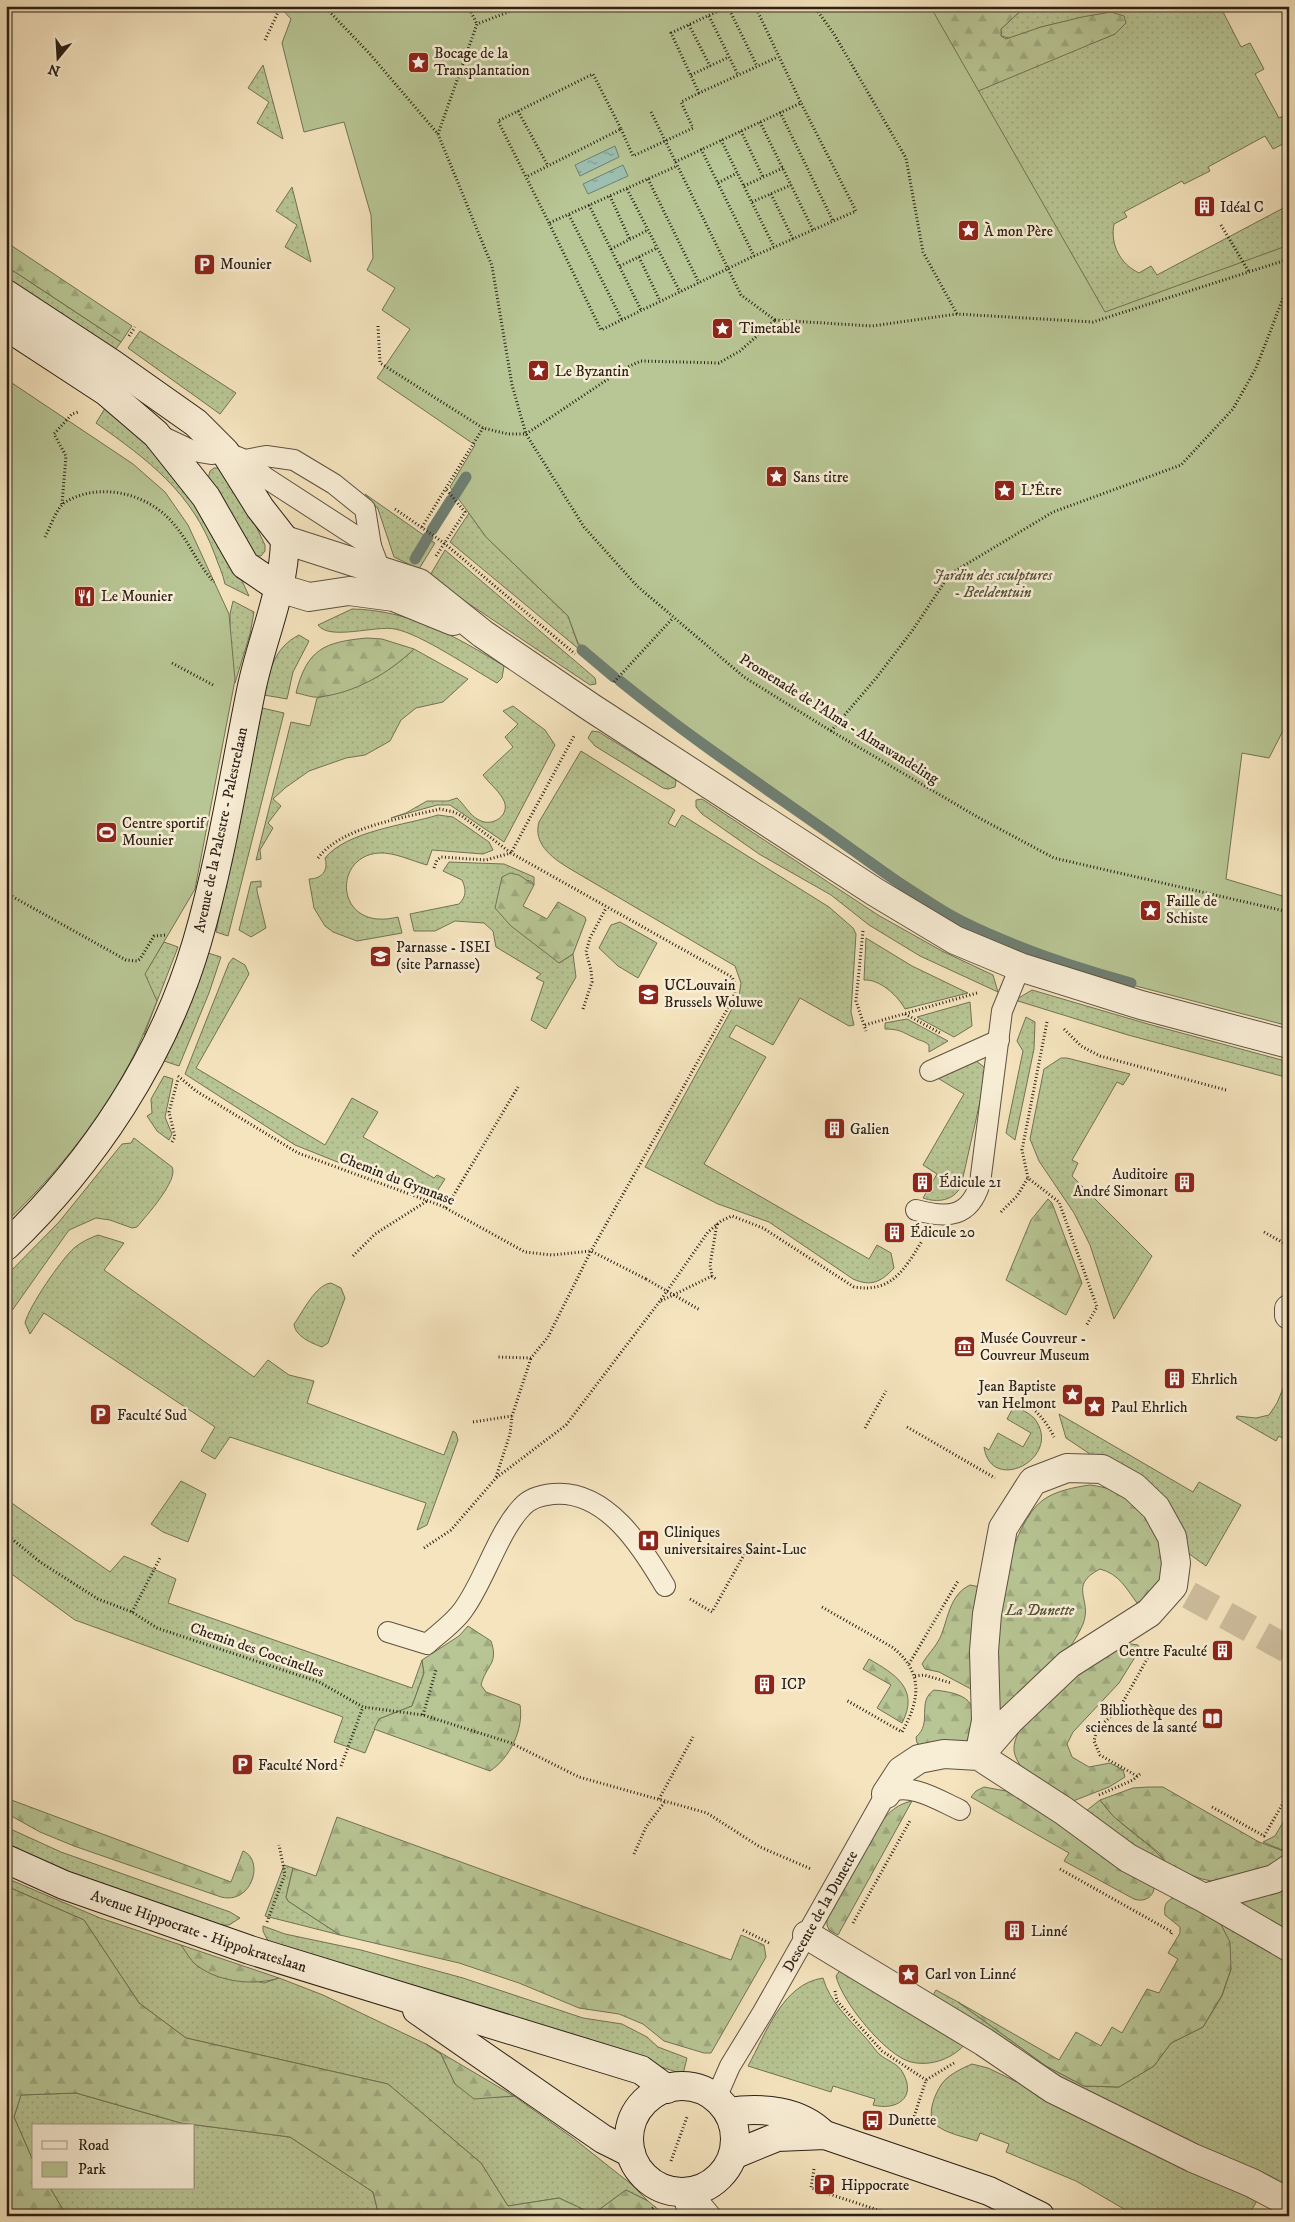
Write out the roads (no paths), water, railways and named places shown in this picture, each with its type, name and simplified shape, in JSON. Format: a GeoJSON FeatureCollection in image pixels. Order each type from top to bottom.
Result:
{"type":"FeatureCollection","features":[{"type":"Feature","properties":{"kind":"street"},"geometry":{"type":"LineString","coordinates":[[6,294],[111,363],[196,423],[235,456],[260,508],[285,540],[376,558],[419,583],[483,634],[592,708],[875,892],[955,940],[1020,967],[1141,1005],[1289,1044]]}},
{"type":"Feature","properties":{"kind":"street"},"geometry":{"type":"LineString","coordinates":[[6,326],[107,392],[156,434],[206,497],[245,565],[279,588],[309,596],[349,591],[394,597],[483,634]]}},
{"type":"Feature","properties":{"kind":"street","name":"Avenue de la Palestre - Palestrelaan"},"geometry":{"type":"LineString","coordinates":[[6,1246],[31,1222],[80,1168],[116,1116],[149,1059],[183,983],[197,942],[227,817],[257,661],[273,616],[279,588],[285,540]]}},
{"type":"Feature","properties":{"kind":"street"},"geometry":{"type":"LineString","coordinates":[[1289,1308],[1289,1315]]}},
{"type":"Feature","properties":{"kind":"street"},"geometry":{"type":"LineString","coordinates":[[1067,1468],[1102,1469],[1134,1487],[1156,1508],[1172,1537],[1181,1590],[1149,1613],[1069,1664],[1010,1720],[979,1756],[986,1721],[984,1651],[992,1577],[1003,1528],[1033,1481],[1067,1468]]}},
{"type":"Feature","properties":{"kind":"street"},"geometry":{"type":"LineString","coordinates":[[886,1794],[901,1771],[919,1759],[944,1754],[979,1756],[1064,1811],[1128,1858],[1204,1898],[1289,1948]]}},
{"type":"Feature","properties":{"kind":"street","name":"Avenue Hippocrate - Hippokrateslaan"},"geometry":{"type":"LineString","coordinates":[[6,1859],[64,1885],[250,1950],[641,2070],[667,2089]]}},
{"type":"Feature","properties":{"kind":"street"},"geometry":{"type":"LineString","coordinates":[[1204,1898],[1274,1879],[1289,1869]]}},
{"type":"Feature","properties":{"kind":"street"},"geometry":{"type":"LineString","coordinates":[[807,1935],[984,2042],[1053,2090],[1193,2158],[1252,2183],[1288,2202]]}},
{"type":"Feature","properties":{"kind":"street","name":"Avenue Hippocrate - Hippokrateslaan"},"geometry":{"type":"LineString","coordinates":[[395,1995],[603,2139],[631,2153]]}},
{"type":"Feature","properties":{"kind":"street"},"geometry":{"type":"LineString","coordinates":[[688,2087],[703,2091],[722,2105],[733,2126],[735,2140],[733,2155],[727,2168],[705,2188],[687,2200],[648,2180],[637,2168],[631,2153],[631,2126],[636,2114],[654,2094],[667,2089],[688,2087]]}},
{"type":"Feature","properties":{"kind":"street"},"geometry":{"type":"LineString","coordinates":[[722,2105],[766,2110],[812,2123],[825,2135]]}},
{"type":"Feature","properties":{"kind":"street"},"geometry":{"type":"LineString","coordinates":[[733,2155],[777,2137],[825,2135],[989,2191],[1040,2216]]}},
{"type":"Feature","properties":{"kind":"lane"},"geometry":{"type":"LineString","coordinates":[[156,434],[193,451],[294,460],[334,484],[365,509],[376,558]]}},
{"type":"Feature","properties":{"kind":"lane"},"geometry":{"type":"LineString","coordinates":[[235,456],[376,558]]}},
{"type":"Feature","properties":{"kind":"lane"},"geometry":{"type":"LineString","coordinates":[[916,1210],[930,1214],[957,1213],[967,1208],[975,1198],[980,1183],[1002,1011],[1020,967]]}},
{"type":"Feature","properties":{"kind":"lane"},"geometry":{"type":"LineString","coordinates":[[930,1071],[999,1040]]}},
{"type":"Feature","properties":{"kind":"lane"},"geometry":{"type":"LineString","coordinates":[[388,1632],[426,1644],[463,1611],[522,1506],[542,1496],[561,1494],[584,1499],[607,1512],[628,1531],[646,1552],[665,1586]]}},
{"type":"Feature","properties":{"kind":"lane"},"geometry":{"type":"LineString","coordinates":[[886,1794],[899,1789],[924,1795],[960,1810]]}},
{"type":"Feature","properties":{"kind":"lane","name":"Descente de la Dunette"},"geometry":{"type":"LineString","coordinates":[[722,2105],[730,2066],[807,1935],[886,1794]]}},
{"type":"Feature","properties":{"kind":"lane"},"geometry":{"type":"LineString","coordinates":[[687,2200],[711,2216]]}},
{"type":"Feature","properties":{"kind":"water"},"geometry":{"type":"Polygon","coordinates":[[[615,146],[619,157],[580,176],[575,165],[615,146]]]}},
{"type":"Feature","properties":{"kind":"water"},"geometry":{"type":"Polygon","coordinates":[[[623,165],[628,176],[588,194],[583,184],[623,165]]]}},
{"type":"Feature","properties":{"kind":"waterway"},"geometry":{"type":"LineString","coordinates":[[454,496],[466,477]]}},
{"type":"Feature","properties":{"kind":"waterway"},"geometry":{"type":"LineString","coordinates":[[432,530],[451,500]]}},
{"type":"Feature","properties":{"kind":"waterway"},"geometry":{"type":"LineString","coordinates":[[415,559],[428,537]]}},
{"type":"Feature","properties":{"kind":"waterway"},"geometry":{"type":"LineString","coordinates":[[582,650],[614,677]]}},
{"type":"Feature","properties":{"kind":"waterway"},"geometry":{"type":"LineString","coordinates":[[620,681],[718,755],[888,876],[942,911],[981,931],[1023,948],[1131,983]]}},
{"type":"Feature","properties":{"kind":"tunnel"},"geometry":{"type":"LineString","coordinates":[[1189,1595],[1289,1650]]}},
{"type":"Feature","properties":{"kind":"place","name":"Bocage de la Transplantation"},"geometry":{"type":"Point","coordinates":[418,62]}},
{"type":"Feature","properties":{"kind":"place","name":"Idéal C"},"geometry":{"type":"Point","coordinates":[1204,207]}},
{"type":"Feature","properties":{"kind":"place","name":"À mon Père"},"geometry":{"type":"Point","coordinates":[968,231]}},
{"type":"Feature","properties":{"kind":"place","name":"Mounier"},"geometry":{"type":"Point","coordinates":[204,264]}},
{"type":"Feature","properties":{"kind":"place","name":"Timetable"},"geometry":{"type":"Point","coordinates":[723,328]}},
{"type":"Feature","properties":{"kind":"place","name":"Le Byzantin"},"geometry":{"type":"Point","coordinates":[539,371]}},
{"type":"Feature","properties":{"kind":"place","name":"Sans titre"},"geometry":{"type":"Point","coordinates":[777,477]}},
{"type":"Feature","properties":{"kind":"place","name":"L'Être"},"geometry":{"type":"Point","coordinates":[1005,490]}},
{"type":"Feature","properties":{"kind":"place","name":"Le Mounier"},"geometry":{"type":"Point","coordinates":[85,596]}},
{"type":"Feature","properties":{"kind":"place","name":"Centre sportif Mounier"},"geometry":{"type":"Point","coordinates":[106,832]}},
{"type":"Feature","properties":{"kind":"place","name":"Faille de Schiste"},"geometry":{"type":"Point","coordinates":[1150,910]}},
{"type":"Feature","properties":{"kind":"place","name":"Parnasse - ISEI (site Parnasse)"},"geometry":{"type":"Point","coordinates":[380,956]}},
{"type":"Feature","properties":{"kind":"place","name":"UCLouvain Brussels Woluwe"},"geometry":{"type":"Point","coordinates":[648,994]}},
{"type":"Feature","properties":{"kind":"place","name":"Galien"},"geometry":{"type":"Point","coordinates":[834,1129]}},
{"type":"Feature","properties":{"kind":"place","name":"Édicule 21"},"geometry":{"type":"Point","coordinates":[923,1182]}},
{"type":"Feature","properties":{"kind":"place","name":"Auditoire André Simonart"},"geometry":{"type":"Point","coordinates":[1184,1183]}},
{"type":"Feature","properties":{"kind":"place","name":"Édicule 20"},"geometry":{"type":"Point","coordinates":[894,1232]}},
{"type":"Feature","properties":{"kind":"place","name":"Musée Couvreur - Couvreur Museum"},"geometry":{"type":"Point","coordinates":[964,1347]}},
{"type":"Feature","properties":{"kind":"place","name":"Ehrlich"},"geometry":{"type":"Point","coordinates":[1175,1379]}},
{"type":"Feature","properties":{"kind":"place","name":"Jean Baptiste van Helmont"},"geometry":{"type":"Point","coordinates":[1072,1395]}},
{"type":"Feature","properties":{"kind":"place","name":"Paul Ehrlich"},"geometry":{"type":"Point","coordinates":[1095,1407]}},
{"type":"Feature","properties":{"kind":"place","name":"Faculté Sud"},"geometry":{"type":"Point","coordinates":[101,1415]}},
{"type":"Feature","properties":{"kind":"place","name":"Cliniques universitaires Saint-Luc"},"geometry":{"type":"Point","coordinates":[648,1541]}},
{"type":"Feature","properties":{"kind":"place","name":"Centre Faculté"},"geometry":{"type":"Point","coordinates":[1223,1651]}},
{"type":"Feature","properties":{"kind":"place","name":"ICP"},"geometry":{"type":"Point","coordinates":[765,1684]}},
{"type":"Feature","properties":{"kind":"place","name":"Bibliothèque des sciences de la santé"},"geometry":{"type":"Point","coordinates":[1213,1719]}},
{"type":"Feature","properties":{"kind":"place","name":"Faculté Nord"},"geometry":{"type":"Point","coordinates":[242,1765]}},
{"type":"Feature","properties":{"kind":"place","name":"Linné"},"geometry":{"type":"Point","coordinates":[1015,1931]}},
{"type":"Feature","properties":{"kind":"place","name":"Carl von Linné"},"geometry":{"type":"Point","coordinates":[909,1974]}},
{"type":"Feature","properties":{"kind":"place","name":"Dunette"},"geometry":{"type":"Point","coordinates":[872,2120]}},
{"type":"Feature","properties":{"kind":"place","name":"Hippocrate"},"geometry":{"type":"Point","coordinates":[825,2185]}},
{"type":"Feature","properties":{"kind":"park label","name":"Jardin des sculptures - Beeldentuin"},"geometry":{"type":"Point","coordinates":[993,584]}},
{"type":"Feature","properties":{"kind":"park label","name":"La Dunette"},"geometry":{"type":"Point","coordinates":[1040,1610]}}]}
